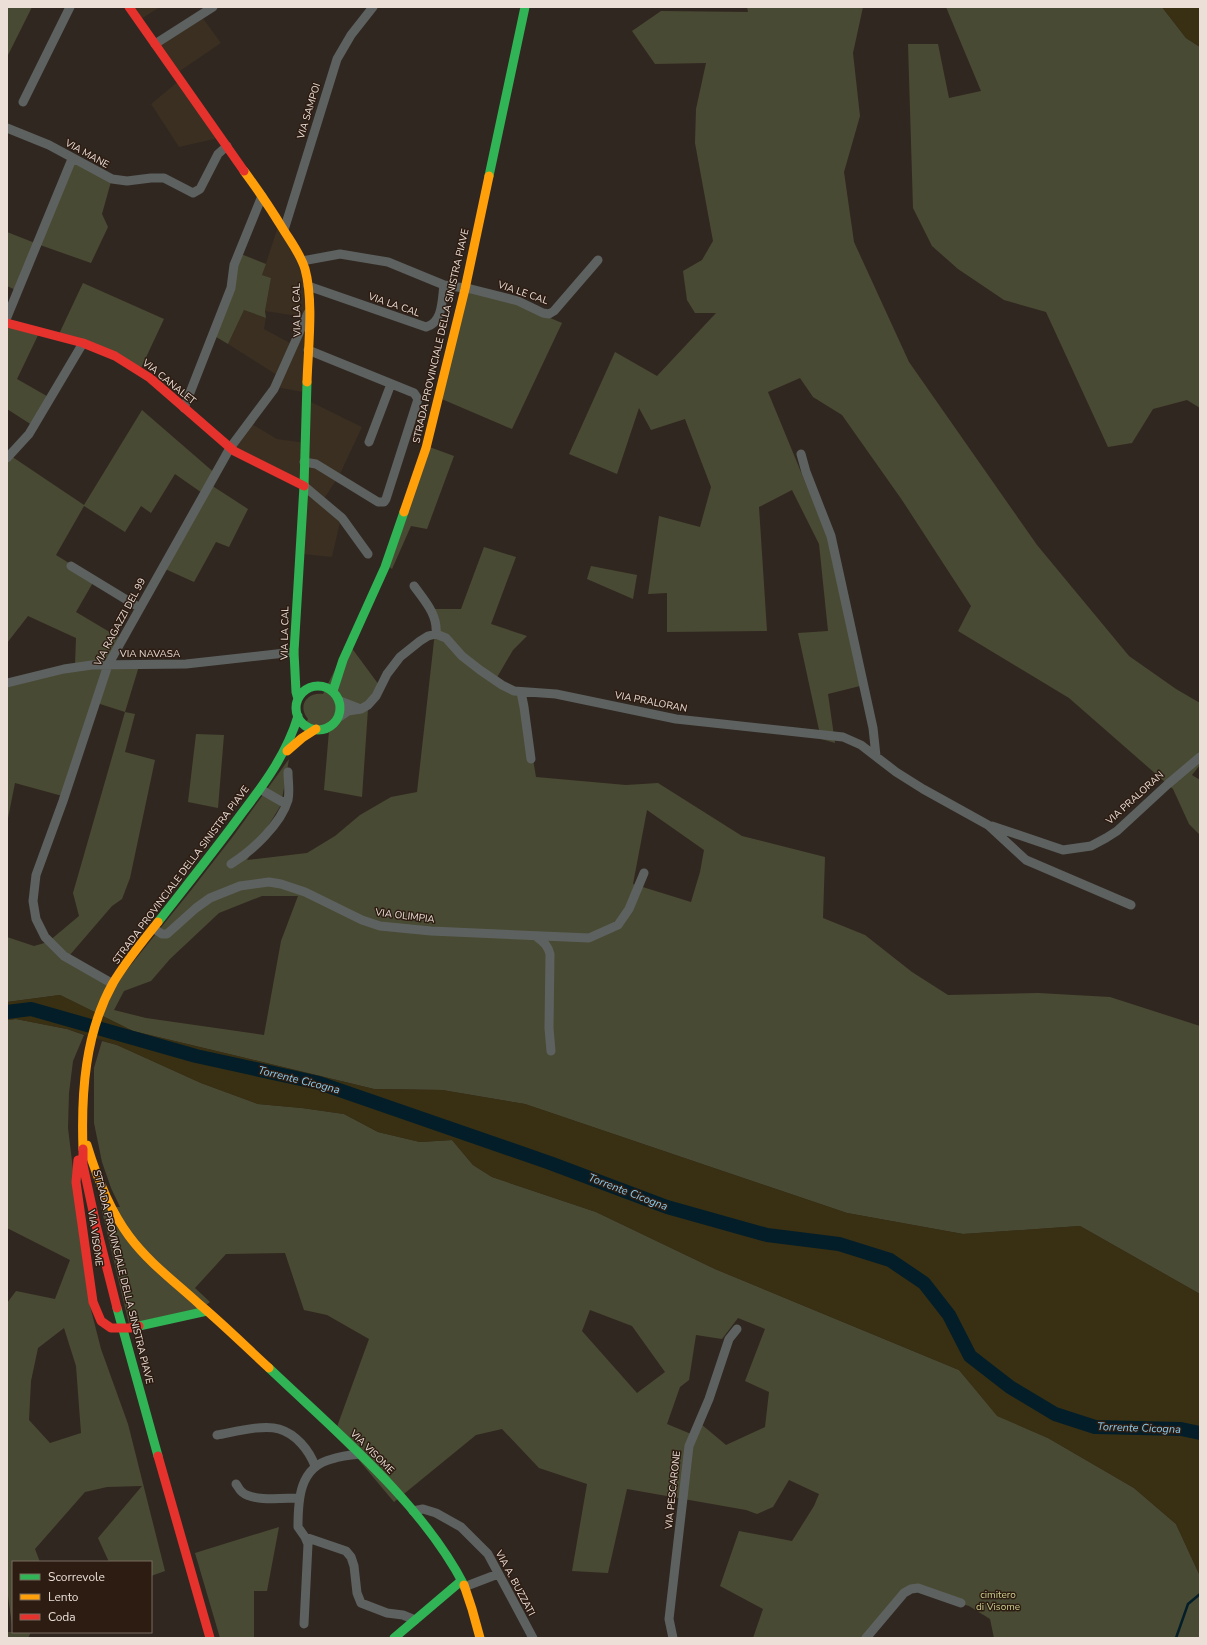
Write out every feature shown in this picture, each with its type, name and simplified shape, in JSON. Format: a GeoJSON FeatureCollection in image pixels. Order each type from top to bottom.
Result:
{"type":"FeatureCollection","features":[{"type":"Feature","properties":{"kind":"street"},"geometry":{"type":"LineString","coordinates":[[23,102],[70,7]]}},
{"type":"Feature","properties":{"kind":"street","name":"VIA LA CAL"},"geometry":{"type":"LineString","coordinates":[[129,7],[262,196],[302,261],[308,286],[309,310],[304,486],[294,652],[296,692],[298,699]]}},
{"type":"Feature","properties":{"kind":"street"},"geometry":{"type":"LineString","coordinates":[[155,44],[213,7]]}},
{"type":"Feature","properties":{"kind":"street","name":"VIA SAMPOI"},"geometry":{"type":"LineString","coordinates":[[284,230],[338,59],[351,35],[373,7]]}},
{"type":"Feature","properties":{"kind":"street","name":"STRADA PROVINCIALE DELLA SINISTRA PIAVE"},"geometry":{"type":"LineString","coordinates":[[343,660],[385,567],[426,448],[465,289],[525,7]]}},
{"type":"Feature","properties":{"kind":"street","name":"VIA MANE"},"geometry":{"type":"LineString","coordinates":[[7,128],[49,145],[112,180],[127,181],[164,178],[195,193],[200,189],[219,153],[227,146]]}},
{"type":"Feature","properties":{"kind":"street"},"geometry":{"type":"LineString","coordinates":[[7,316],[72,159]]}},
{"type":"Feature","properties":{"kind":"street"},"geometry":{"type":"LineString","coordinates":[[184,408],[231,288],[234,265],[262,196]]}},
{"type":"Feature","properties":{"kind":"street"},"geometry":{"type":"LineString","coordinates":[[302,261],[340,254],[388,262],[444,285],[465,289]]}},
{"type":"Feature","properties":{"kind":"street","name":"VIA LE CAL"},"geometry":{"type":"LineString","coordinates":[[465,289],[481,291],[518,301],[543,313],[549,314],[554,311],[598,260]]}},
{"type":"Feature","properties":{"kind":"street","name":"VIA LA CAL"},"geometry":{"type":"LineString","coordinates":[[308,286],[426,327],[432,326],[440,312],[444,285]]}},
{"type":"Feature","properties":{"kind":"street","name":"VIA RAGAZZI DEL 99"},"geometry":{"type":"LineString","coordinates":[[114,984],[72,961],[45,937],[36,919],[33,902],[36,875],[63,802],[108,665],[230,448],[274,389],[283,372],[298,331],[309,310]]}},
{"type":"Feature","properties":{"kind":"street","name":"VIA CANALET"},"geometry":{"type":"LineString","coordinates":[[7,323],[83,343],[115,356],[139,370],[230,448],[244,458],[304,486]]}},
{"type":"Feature","properties":{"kind":"street"},"geometry":{"type":"LineString","coordinates":[[7,458],[24,441],[32,430],[83,343]]}},
{"type":"Feature","properties":{"kind":"street"},"geometry":{"type":"LineString","coordinates":[[304,462],[316,464],[378,502],[384,502],[418,399],[414,393],[308,350]]}},
{"type":"Feature","properties":{"kind":"street"},"geometry":{"type":"LineString","coordinates":[[369,442],[391,384]]}},
{"type":"Feature","properties":{"kind":"street"},"geometry":{"type":"LineString","coordinates":[[801,454],[806,472],[831,536],[873,728],[876,756]]}},
{"type":"Feature","properties":{"kind":"street"},"geometry":{"type":"LineString","coordinates":[[304,486],[342,518],[368,554]]}},
{"type":"Feature","properties":{"kind":"street"},"geometry":{"type":"LineString","coordinates":[[71,566],[140,608]]}},
{"type":"Feature","properties":{"kind":"street"},"geometry":{"type":"LineString","coordinates":[[281,757],[302,738],[316,730],[328,727],[348,712],[361,709],[368,705],[374,699],[387,674],[400,657],[420,640],[436,634],[436,621],[432,612],[414,586]]}},
{"type":"Feature","properties":{"kind":"street","name":"VIA PRALORAN"},"geometry":{"type":"LineString","coordinates":[[436,634],[446,638],[462,656],[485,674],[502,685],[521,692],[556,694],[676,719],[843,737],[861,745],[896,772],[923,789],[988,825],[1063,850],[1091,846],[1106,838],[1200,757]]}},
{"type":"Feature","properties":{"kind":"street","name":"VIA NAVASA"},"geometry":{"type":"LineString","coordinates":[[7,683],[64,669],[108,665],[186,664],[294,652]]}},
{"type":"Feature","properties":{"kind":"street"},"geometry":{"type":"LineString","coordinates":[[316,730],[308,727],[298,716],[296,710],[298,699],[306,690],[315,686],[331,675],[343,660]]}},
{"type":"Feature","properties":{"kind":"street"},"geometry":{"type":"LineString","coordinates":[[333,691],[343,660]]}},
{"type":"Feature","properties":{"kind":"street","name":"VIA LA CAL"},"geometry":{"type":"LineString","coordinates":[[295,667],[299,676],[305,683],[315,686]]}},
{"type":"Feature","properties":{"kind":"street"},"geometry":{"type":"LineString","coordinates":[[315,686],[326,687],[333,691],[340,701],[361,709]]}},
{"type":"Feature","properties":{"kind":"street"},"geometry":{"type":"LineString","coordinates":[[521,692],[531,759]]}},
{"type":"Feature","properties":{"kind":"street"},"geometry":{"type":"LineString","coordinates":[[338,718],[340,701]]}},
{"type":"Feature","properties":{"kind":"street"},"geometry":{"type":"LineString","coordinates":[[281,757],[294,729],[298,716]]}},
{"type":"Feature","properties":{"kind":"street","name":"STRADA PROVINCIALE DELLA SINISTRA PIAVE"},"geometry":{"type":"LineString","coordinates":[[210,1638],[120,1320],[96,1225],[83,1165],[83,1097],[88,1055],[102,1008],[114,984],[129,959],[228,834],[281,757]]}},
{"type":"Feature","properties":{"kind":"street"},"geometry":{"type":"LineString","coordinates":[[231,864],[250,851],[261,841],[286,804],[288,796],[288,772]]}},
{"type":"Feature","properties":{"kind":"street"},"geometry":{"type":"LineString","coordinates":[[260,789],[286,804]]}},
{"type":"Feature","properties":{"kind":"street","name":"VIA PRALORAN"},"geometry":{"type":"LineString","coordinates":[[988,825],[1026,860],[1131,905]]}},
{"type":"Feature","properties":{"kind":"street"},"geometry":{"type":"LineString","coordinates":[[537,937],[589,938],[618,925],[629,910],[644,873]]}},
{"type":"Feature","properties":{"kind":"street","name":"VIA OLIMPIA"},"geometry":{"type":"LineString","coordinates":[[153,928],[162,934],[167,934],[196,908],[210,898],[240,886],[269,882],[299,890],[362,920],[380,926],[431,931],[537,937]]}},
{"type":"Feature","properties":{"kind":"street"},"geometry":{"type":"LineString","coordinates":[[537,937],[544,941],[550,954],[549,1028],[551,1051]]}},
{"type":"Feature","properties":{"kind":"street","name":"VIA VISOME"},"geometry":{"type":"LineString","coordinates":[[82,1128],[76,1182],[93,1302],[101,1320],[111,1328],[130,1328],[207,1310]]}},
{"type":"Feature","properties":{"kind":"street","name":"VIA VISOME"},"geometry":{"type":"LineString","coordinates":[[82,1128],[103,1192],[121,1226],[131,1240],[360,1454],[413,1511],[463,1584],[468,1595],[480,1638]]}},
{"type":"Feature","properties":{"kind":"street","name":"VIA PESCARONE"},"geometry":{"type":"LineString","coordinates":[[673,1638],[669,1619],[688,1446],[709,1399],[729,1339],[737,1329]]}},
{"type":"Feature","properties":{"kind":"street"},"geometry":{"type":"LineString","coordinates":[[217,1434],[249,1429],[279,1429],[292,1436],[302,1445],[311,1455],[315,1466]]}},
{"type":"Feature","properties":{"kind":"street"},"geometry":{"type":"LineString","coordinates":[[304,1624],[308,1544],[298,1527],[300,1490],[315,1466],[331,1459],[360,1454]]}},
{"type":"Feature","properties":{"kind":"street"},"geometry":{"type":"LineString","coordinates":[[236,1484],[242,1492],[252,1497],[299,1498]]}},
{"type":"Feature","properties":{"kind":"street","name":"VIA A. BUZZATI"},"geometry":{"type":"LineString","coordinates":[[413,1511],[423,1509],[461,1527],[488,1554],[533,1638]]}},
{"type":"Feature","properties":{"kind":"street"},"geometry":{"type":"LineString","coordinates":[[305,1537],[346,1551],[351,1557],[354,1566],[357,1593],[361,1603],[387,1613],[403,1615],[415,1620]]}},
{"type":"Feature","properties":{"kind":"street"},"geometry":{"type":"LineString","coordinates":[[394,1638],[415,1620],[463,1584],[498,1574]]}},
{"type":"Feature","properties":{"kind":"street"},"geometry":{"type":"LineString","coordinates":[[866,1638],[904,1593],[911,1589],[918,1588],[961,1603]]}},
{"type":"Feature","properties":{"kind":"shaded area"},"geometry":{"type":"Polygon","coordinates":[[[133,7],[160,7],[141,19],[133,7]]]}},
{"type":"Feature","properties":{"kind":"shaded area"},"geometry":{"type":"Polygon","coordinates":[[[202,17],[221,43],[177,73],[159,45],[202,17]]]}},
{"type":"Feature","properties":{"kind":"shaded area"},"geometry":{"type":"Polygon","coordinates":[[[181,79],[223,137],[179,147],[151,104],[181,79]]]}},
{"type":"Feature","properties":{"kind":"shaded area"},"geometry":{"type":"Polygon","coordinates":[[[279,224],[308,283],[308,393],[276,387],[280,377],[228,344],[244,310],[266,318],[264,329],[290,343],[304,317],[265,311],[271,278],[262,275],[279,224]]]}},
{"type":"Feature","properties":{"kind":"shaded area"},"geometry":{"type":"Polygon","coordinates":[[[307,400],[362,427],[339,476],[323,500],[341,518],[332,557],[302,554],[305,488],[230,451],[250,423],[277,439],[306,443],[307,400]]]}},
{"type":"Feature","properties":{"kind":"green space"},"geometry":{"type":"Polygon","coordinates":[[[7,7],[32,7],[7,57],[8,10],[7,7]]]}},
{"type":"Feature","properties":{"kind":"green space"},"geometry":{"type":"Polygon","coordinates":[[[747,7],[863,7],[853,53],[860,116],[844,172],[854,242],[909,362],[1037,545],[1129,656],[1176,689],[1200,703],[1200,765],[1192,775],[1200,780],[1200,835],[1189,824],[1173,789],[1069,698],[958,631],[971,606],[902,500],[842,415],[813,397],[800,378],[768,392],[827,535],[860,686],[828,694],[835,743],[821,739],[798,633],[828,631],[819,544],[792,490],[759,507],[767,631],[667,632],[667,593],[648,594],[659,516],[700,527],[711,487],[685,419],[651,430],[639,408],[617,474],[569,454],[615,352],[657,376],[716,313],[695,313],[687,300],[683,271],[702,260],[713,241],[695,143],[696,109],[706,63],[655,64],[632,31],[661,11],[748,12],[747,7]]]}},
{"type":"Feature","properties":{"kind":"green space"},"geometry":{"type":"Polygon","coordinates":[[[946,7],[1162,7],[1186,38],[1200,47],[1200,408],[1187,400],[1153,409],[1132,443],[1108,447],[1046,312],[1004,300],[958,269],[932,246],[913,208],[908,44],[938,44],[949,98],[981,91],[946,7]]]}},
{"type":"Feature","properties":{"kind":"green space"},"geometry":{"type":"Polygon","coordinates":[[[73,162],[112,178],[102,214],[108,227],[91,263],[40,245],[73,162]]]}},
{"type":"Feature","properties":{"kind":"green space"},"geometry":{"type":"Polygon","coordinates":[[[7,232],[40,245],[20,292],[7,286],[7,232]]]}},
{"type":"Feature","properties":{"kind":"green space"},"geometry":{"type":"Polygon","coordinates":[[[241,254],[266,264],[262,275],[271,278],[265,311],[266,318],[244,310],[228,344],[213,335],[241,254]]]}},
{"type":"Feature","properties":{"kind":"green space"},"geometry":{"type":"Polygon","coordinates":[[[83,283],[164,319],[141,368],[59,334],[83,283]]]}},
{"type":"Feature","properties":{"kind":"green space"},"geometry":{"type":"Polygon","coordinates":[[[463,286],[482,289],[562,323],[512,429],[437,397],[463,286]]]}},
{"type":"Feature","properties":{"kind":"green space"},"geometry":{"type":"Polygon","coordinates":[[[7,319],[41,329],[17,379],[52,399],[35,427],[7,409],[7,319]]]}},
{"type":"Feature","properties":{"kind":"green space"},"geometry":{"type":"Polygon","coordinates":[[[142,410],[217,475],[211,485],[248,509],[229,547],[216,542],[194,582],[163,568],[205,495],[175,474],[151,513],[141,506],[125,532],[84,506],[56,555],[95,579],[76,612],[123,640],[109,665],[139,666],[125,712],[97,703],[66,797],[15,783],[7,823],[7,682],[75,665],[76,638],[28,616],[7,643],[7,459],[11,456],[84,505],[142,410]]]}},
{"type":"Feature","properties":{"kind":"green space"},"geometry":{"type":"Polygon","coordinates":[[[424,445],[454,456],[427,529],[411,526],[392,569],[387,565],[424,445]]]}},
{"type":"Feature","properties":{"kind":"green space"},"geometry":{"type":"Polygon","coordinates":[[[484,547],[516,557],[491,624],[527,636],[513,650],[496,679],[521,689],[536,777],[626,785],[658,783],[742,836],[825,857],[823,918],[865,935],[912,972],[948,995],[1038,993],[1110,997],[1200,1026],[1200,1294],[1080,1226],[963,1234],[847,1213],[525,1104],[442,1090],[374,1089],[133,1031],[60,995],[7,1002],[7,937],[34,946],[48,942],[79,916],[73,893],[125,712],[135,714],[125,752],[155,760],[130,878],[122,899],[112,906],[69,956],[114,986],[234,835],[289,759],[281,805],[247,860],[307,853],[335,836],[360,815],[391,797],[417,792],[435,632],[429,609],[461,609],[484,547]],[[647,810],[633,884],[691,902],[700,872],[704,850],[647,810]],[[262,896],[219,913],[170,959],[151,981],[124,991],[114,1010],[146,1018],[264,1035],[281,941],[298,896],[262,896]]]}},
{"type":"Feature","properties":{"kind":"green space"},"geometry":{"type":"Polygon","coordinates":[[[591,566],[637,575],[633,599],[587,579],[591,566]]]}},
{"type":"Feature","properties":{"kind":"green space"},"geometry":{"type":"Polygon","coordinates":[[[348,643],[379,685],[368,709],[362,797],[324,790],[329,731],[302,729],[308,719],[303,709],[305,701],[312,695],[323,694],[348,643]]]}},
{"type":"Feature","properties":{"kind":"green space"},"geometry":{"type":"Polygon","coordinates":[[[196,734],[224,735],[218,808],[188,802],[196,734]]]}},
{"type":"Feature","properties":{"kind":"green space"},"geometry":{"type":"Polygon","coordinates":[[[16,1019],[67,1029],[84,1035],[73,1061],[69,1093],[68,1128],[89,1302],[101,1349],[128,1424],[165,1571],[152,1576],[152,1561],[109,1561],[98,1538],[142,1486],[107,1487],[85,1492],[35,1549],[40,1561],[12,1561],[12,1625],[7,1595],[7,1303],[16,1291],[55,1299],[70,1260],[7,1228],[7,1020],[16,1019]],[[64,1328],[38,1348],[31,1381],[29,1420],[50,1443],[81,1433],[76,1366],[64,1328]]]}},
{"type":"Feature","properties":{"kind":"green space","name":"cimitero di Visome"},"geometry":{"type":"Polygon","coordinates":[[[102,1041],[117,1045],[201,1083],[258,1104],[344,1114],[378,1132],[420,1142],[452,1140],[473,1165],[492,1177],[596,1212],[715,1269],[959,1370],[998,1416],[1048,1438],[1134,1488],[1176,1524],[1200,1576],[1200,1638],[994,1638],[990,1619],[969,1606],[911,1589],[868,1638],[753,1638],[763,1609],[720,1586],[739,1531],[792,1541],[814,1506],[819,1494],[789,1480],[773,1507],[757,1514],[746,1510],[627,1489],[608,1573],[572,1571],[587,1484],[539,1468],[502,1429],[476,1435],[394,1502],[358,1459],[334,1435],[369,1339],[327,1315],[304,1310],[285,1253],[226,1254],[195,1288],[210,1302],[202,1308],[129,1324],[101,1207],[120,1207],[111,1188],[102,1162],[94,1123],[94,1068],[102,1041]],[[590,1310],[582,1331],[637,1393],[665,1372],[632,1326],[590,1310]],[[738,1318],[722,1339],[696,1335],[689,1380],[680,1387],[667,1424],[696,1436],[701,1424],[726,1445],[765,1427],[769,1392],[745,1381],[765,1329],[738,1318]]]}},
{"type":"Feature","properties":{"kind":"green space"},"geometry":{"type":"Polygon","coordinates":[[[279,1527],[267,1591],[254,1591],[254,1638],[220,1638],[195,1553],[279,1527]]]}},
{"type":"Feature","properties":{"kind":"green space"},"geometry":{"type":"Polygon","coordinates":[[[7,1632],[30,1633],[28,1638],[7,1638],[7,1632]]]}},
{"type":"Feature","properties":{"kind":"sand"},"geometry":{"type":"Polygon","coordinates":[[[1162,7],[1200,7],[1200,47],[1186,38],[1162,7]]]}},
{"type":"Feature","properties":{"kind":"sand"},"geometry":{"type":"Polygon","coordinates":[[[60,995],[133,1031],[374,1089],[442,1090],[525,1104],[847,1213],[963,1234],[1080,1226],[1200,1294],[1200,1576],[1176,1524],[1134,1488],[1048,1438],[997,1416],[959,1370],[715,1269],[596,1212],[492,1177],[473,1165],[452,1140],[420,1142],[378,1132],[344,1114],[258,1104],[201,1083],[117,1045],[67,1029],[16,1019],[7,1020],[7,1002],[60,995]]]}},
{"type":"Feature","properties":{"kind":"waterway","name":"Torrente Cicogna"},"geometry":{"type":"LineString","coordinates":[[7,1012],[31,1009],[196,1056],[319,1083],[550,1163],[667,1207],[767,1235],[839,1244],[890,1260],[924,1283],[949,1315],[970,1356],[1010,1387],[1055,1414],[1095,1427],[1181,1429],[1200,1433]]}},
{"type":"Feature","properties":{"kind":"waterway"},"geometry":{"type":"LineString","coordinates":[[1176,1638],[1188,1604],[1200,1594]]}},
{"type":"Feature","properties":{"kind":"traffic: fast"},"geometry":{"type":"LineString","coordinates":[[489,176],[525,7]]}},
{"type":"Feature","properties":{"kind":"traffic: fast"},"geometry":{"type":"LineString","coordinates":[[298,699],[296,692],[294,652],[304,486],[307,382]]}},
{"type":"Feature","properties":{"kind":"traffic: fast"},"geometry":{"type":"LineString","coordinates":[[333,691],[343,660],[385,567],[404,512]]}},
{"type":"Feature","properties":{"kind":"traffic: fast"},"geometry":{"type":"LineString","coordinates":[[314,686],[322,686],[334,692],[340,704],[340,708],[340,712],[334,724],[322,730],[314,730],[302,724],[296,712],[296,704],[302,692],[314,686]]}},
{"type":"Feature","properties":{"kind":"traffic: fast"},"geometry":{"type":"LineString","coordinates":[[158,922],[251,802],[267,779],[288,743],[298,716]]}},
{"type":"Feature","properties":{"kind":"traffic: fast"},"geometry":{"type":"LineString","coordinates":[[117,1308],[158,1456]]}},
{"type":"Feature","properties":{"kind":"traffic: fast"},"geometry":{"type":"LineString","coordinates":[[139,1326],[207,1311]]}},
{"type":"Feature","properties":{"kind":"traffic: fast"},"geometry":{"type":"LineString","coordinates":[[269,1368],[376,1469],[425,1525],[446,1554],[464,1585]]}},
{"type":"Feature","properties":{"kind":"traffic: fast"},"geometry":{"type":"LineString","coordinates":[[394,1638],[461,1581]]}},
{"type":"Feature","properties":{"kind":"traffic: slow"},"geometry":{"type":"LineString","coordinates":[[244,171],[269,207],[301,259],[305,269],[308,282],[310,310],[307,382]]}},
{"type":"Feature","properties":{"kind":"traffic: slow"},"geometry":{"type":"LineString","coordinates":[[404,512],[426,448],[465,289],[489,176]]}},
{"type":"Feature","properties":{"kind":"traffic: slow"},"geometry":{"type":"LineString","coordinates":[[287,751],[302,738],[316,729]]}},
{"type":"Feature","properties":{"kind":"traffic: slow"},"geometry":{"type":"LineString","coordinates":[[83,1149],[84,1085],[96,1022],[113,983],[129,959],[158,922]]}},
{"type":"Feature","properties":{"kind":"traffic: slow"},"geometry":{"type":"LineString","coordinates":[[87,1145],[99,1181],[115,1215],[136,1245],[162,1272],[217,1319],[269,1368]]}},
{"type":"Feature","properties":{"kind":"traffic: slow"},"geometry":{"type":"LineString","coordinates":[[464,1585],[480,1638]]}},
{"type":"Feature","properties":{"kind":"traffic: jam"},"geometry":{"type":"LineString","coordinates":[[129,7],[244,171]]}},
{"type":"Feature","properties":{"kind":"traffic: jam"},"geometry":{"type":"LineString","coordinates":[[7,323],[83,343],[115,356],[150,378],[234,451],[304,486]]}},
{"type":"Feature","properties":{"kind":"traffic: jam"},"geometry":{"type":"LineString","coordinates":[[83,1149],[83,1165],[96,1225],[117,1308]]}},
{"type":"Feature","properties":{"kind":"traffic: jam"},"geometry":{"type":"LineString","coordinates":[[78,1160],[76,1182],[93,1302],[101,1321],[111,1328],[130,1328],[139,1326]]}},
{"type":"Feature","properties":{"kind":"traffic: jam"},"geometry":{"type":"LineString","coordinates":[[158,1456],[210,1638]]}}]}
